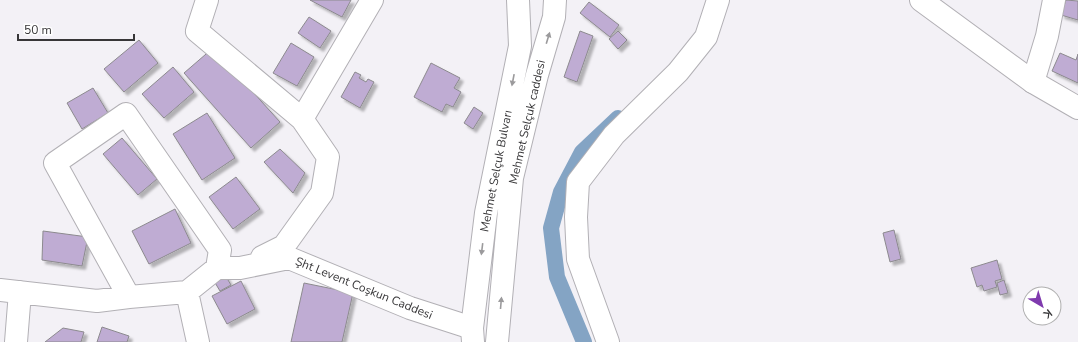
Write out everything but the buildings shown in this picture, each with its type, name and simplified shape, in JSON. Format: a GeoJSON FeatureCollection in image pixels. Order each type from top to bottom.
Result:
{"type":"FeatureCollection","features":[{"type":"Feature","properties":{"kind":"street"},"geometry":{"type":"LineString","coordinates":[[207,0],[197,31],[302,119],[328,157],[322,193],[284,246],[240,268]]}},
{"type":"Feature","properties":{"kind":"street"},"geometry":{"type":"LineString","coordinates":[[302,119],[372,0]]}},
{"type":"Feature","properties":{"kind":"street","name":"Mehmet Selçuk Bulvarı"},"geometry":{"type":"LineString","coordinates":[[473,335],[486,213],[520,46],[518,0]]}},
{"type":"Feature","properties":{"kind":"street","name":"Mehmet Selçuk caddesi"},"geometry":{"type":"LineString","coordinates":[[497,342],[512,178],[537,75],[554,17],[555,0]]}},
{"type":"Feature","properties":{"kind":"street"},"geometry":{"type":"LineString","coordinates":[[608,342],[578,258],[576,217],[578,182],[614,135],[678,72],[706,37],[718,0]]}},
{"type":"Feature","properties":{"kind":"street"},"geometry":{"type":"LineString","coordinates":[[909,0],[941,15]]}},
{"type":"Feature","properties":{"kind":"street"},"geometry":{"type":"LineString","coordinates":[[921,0],[1033,82],[1078,108]]}},
{"type":"Feature","properties":{"kind":"street"},"geometry":{"type":"LineString","coordinates":[[1033,82],[1047,36],[1054,0]]}},
{"type":"Feature","properties":{"kind":"street"},"geometry":{"type":"LineString","coordinates":[[16,342],[10,291],[97,301],[187,292],[217,268],[220,250],[126,114],[55,163],[129,297]]}},
{"type":"Feature","properties":{"kind":"street","name":"Şht Levent Coşkun Caddesi"},"geometry":{"type":"LineString","coordinates":[[217,268],[240,268],[288,258],[473,335]]}},
{"type":"Feature","properties":{"kind":"street"},"geometry":{"type":"LineString","coordinates":[[187,292],[198,342]]}},
{"type":"Feature","properties":{"kind":"waterway"},"geometry":{"type":"LineString","coordinates":[[584,342],[557,277],[551,228],[561,192],[582,152],[618,118]]}}]}
